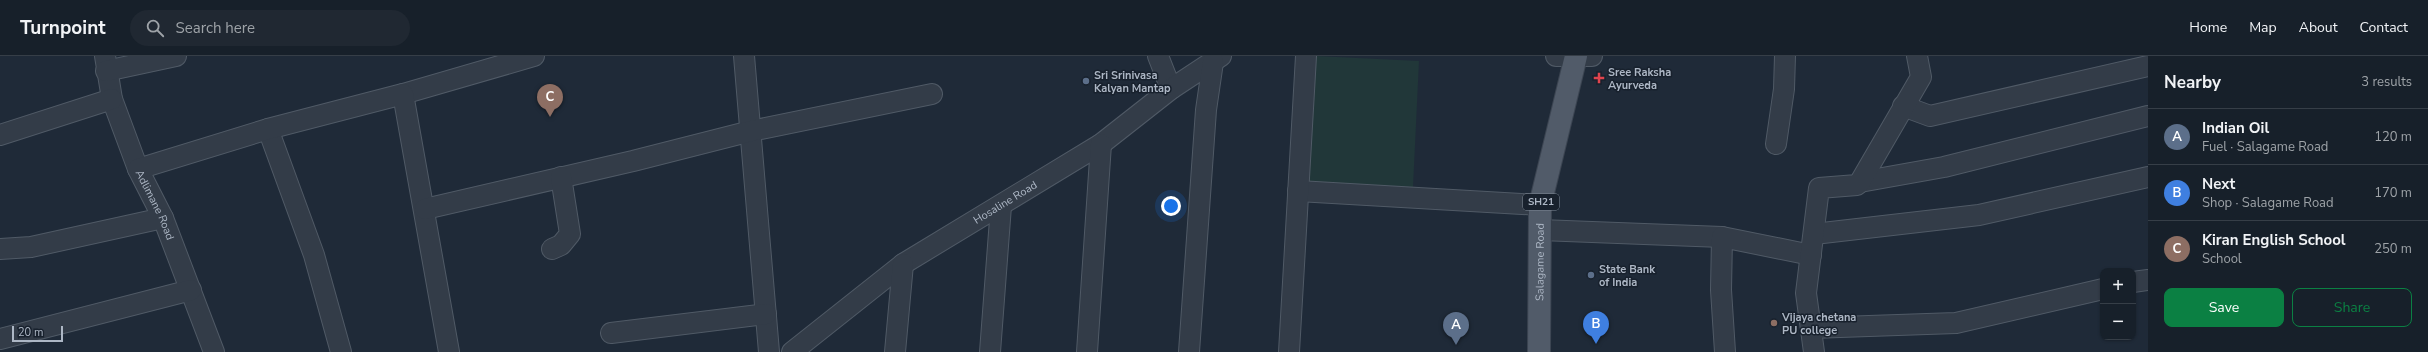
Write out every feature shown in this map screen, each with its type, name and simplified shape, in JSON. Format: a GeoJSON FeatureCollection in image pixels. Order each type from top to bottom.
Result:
{"type":"FeatureCollection","features":[{"type":"Feature","properties":{"kind":"main road","name":"Salagame Road"},"geometry":{"type":"LineString","coordinates":[[1539,352],[1540,205],[1575,56]]}},
{"type":"Feature","properties":{"kind":"street"},"geometry":{"type":"LineString","coordinates":[[105,64],[176,56]]}},
{"type":"Feature","properties":{"kind":"street"},"geometry":{"type":"LineString","coordinates":[[138,169],[268,129],[403,94],[534,56]]}},
{"type":"Feature","properties":{"kind":"street"},"geometry":{"type":"LineString","coordinates":[[744,56],[769,352]]}},
{"type":"Feature","properties":{"kind":"street"},"geometry":{"type":"LineString","coordinates":[[1158,56],[1171,89]]}},
{"type":"Feature","properties":{"kind":"street"},"geometry":{"type":"LineString","coordinates":[[1290,352],[1306,56]]}},
{"type":"Feature","properties":{"kind":"street"},"geometry":{"type":"LineString","coordinates":[[1776,144],[1784,89],[1785,56]]}},
{"type":"Feature","properties":{"kind":"street"},"geometry":{"type":"LineString","coordinates":[[1860,182],[1921,77],[1917,56]]}},
{"type":"Feature","properties":{"kind":"street"},"geometry":{"type":"LineString","coordinates":[[1189,352],[1206,110],[1217,59]]}},
{"type":"Feature","properties":{"kind":"street","name":"Hosaline Road"},"geometry":{"type":"LineString","coordinates":[[797,350],[903,264],[1001,206],[1100,144],[1171,89],[1217,59]]}},
{"type":"Feature","properties":{"kind":"street","name":"Adlimane Road"},"geometry":{"type":"LineString","coordinates":[[105,64],[112,99],[138,169],[163,218],[214,352]]}},
{"type":"Feature","properties":{"kind":"street"},"geometry":{"type":"LineString","coordinates":[[1903,106],[1930,116],[2148,66]]}},
{"type":"Feature","properties":{"kind":"street"},"geometry":{"type":"LineString","coordinates":[[403,94],[425,209],[449,352]]}},
{"type":"Feature","properties":{"kind":"street"},"geometry":{"type":"LineString","coordinates":[[425,209],[633,161],[750,131],[932,94]]}},
{"type":"Feature","properties":{"kind":"street"},"geometry":{"type":"LineString","coordinates":[[0,135],[112,99]]}},
{"type":"Feature","properties":{"kind":"street"},"geometry":{"type":"LineString","coordinates":[[1814,352],[1806,293],[1819,188],[1857,185],[1860,182],[1944,167],[2148,116]]}},
{"type":"Feature","properties":{"kind":"street"},"geometry":{"type":"LineString","coordinates":[[268,129],[314,255],[341,352]]}},
{"type":"Feature","properties":{"kind":"street"},"geometry":{"type":"LineString","coordinates":[[1087,352],[1100,144]]}},
{"type":"Feature","properties":{"kind":"street"},"geometry":{"type":"LineString","coordinates":[[552,249],[561,245],[570,234],[561,177]]}},
{"type":"Feature","properties":{"kind":"street"},"geometry":{"type":"LineString","coordinates":[[1814,234],[1979,215],[2148,177]]}},
{"type":"Feature","properties":{"kind":"street"},"geometry":{"type":"LineString","coordinates":[[1298,191],[1540,205]]}},
{"type":"Feature","properties":{"kind":"street"},"geometry":{"type":"LineString","coordinates":[[990,352],[1001,206]]}},
{"type":"Feature","properties":{"kind":"street"},"geometry":{"type":"LineString","coordinates":[[0,249],[31,247],[163,218]]}},
{"type":"Feature","properties":{"kind":"street"},"geometry":{"type":"LineString","coordinates":[[1540,230],[1722,237],[1811,255]]}},
{"type":"Feature","properties":{"kind":"street"},"geometry":{"type":"LineString","coordinates":[[1722,237],[1721,290],[1725,352]]}},
{"type":"Feature","properties":{"kind":"street"},"geometry":{"type":"LineString","coordinates":[[895,352],[903,264]]}},
{"type":"Feature","properties":{"kind":"street"},"geometry":{"type":"LineString","coordinates":[[2136,282],[2148,280]]}},
{"type":"Feature","properties":{"kind":"street"},"geometry":{"type":"LineString","coordinates":[[0,338],[191,290]]}},
{"type":"Feature","properties":{"kind":"street"},"geometry":{"type":"LineString","coordinates":[[1811,328],[1956,323],[2100,290]]}},
{"type":"Feature","properties":{"kind":"street"},"geometry":{"type":"LineString","coordinates":[[611,333],[766,314]]}},
{"type":"Feature","properties":{"kind":"green space"},"geometry":{"type":"Polygon","coordinates":[[[1316,56],[1419,61],[1413,187],[1309,182],[1316,56]]]}},
{"type":"Feature","properties":{"kind":"place","name":"Sree Raksha Ayurveda"},"geometry":{"type":"Point","coordinates":[1599,78]}},
{"type":"Feature","properties":{"kind":"place","name":"Sri Srinivasa Kalyan Mantap"},"geometry":{"type":"Point","coordinates":[1086,81]}},
{"type":"Feature","properties":{"kind":"place","name":"Kiran English School"},"geometry":{"type":"Point","coordinates":[550,117]}},
{"type":"Feature","properties":{"kind":"place","name":"State Bank of India"},"geometry":{"type":"Point","coordinates":[1591,275]}},
{"type":"Feature","properties":{"kind":"place","name":"Vijaya chetana PU college"},"geometry":{"type":"Point","coordinates":[1774,323]}},
{"type":"Feature","properties":{"kind":"place","name":"Next"},"geometry":{"type":"Point","coordinates":[1596,344]}},
{"type":"Feature","properties":{"kind":"place","name":"Indian Oil"},"geometry":{"type":"Point","coordinates":[1456,345]}}]}
